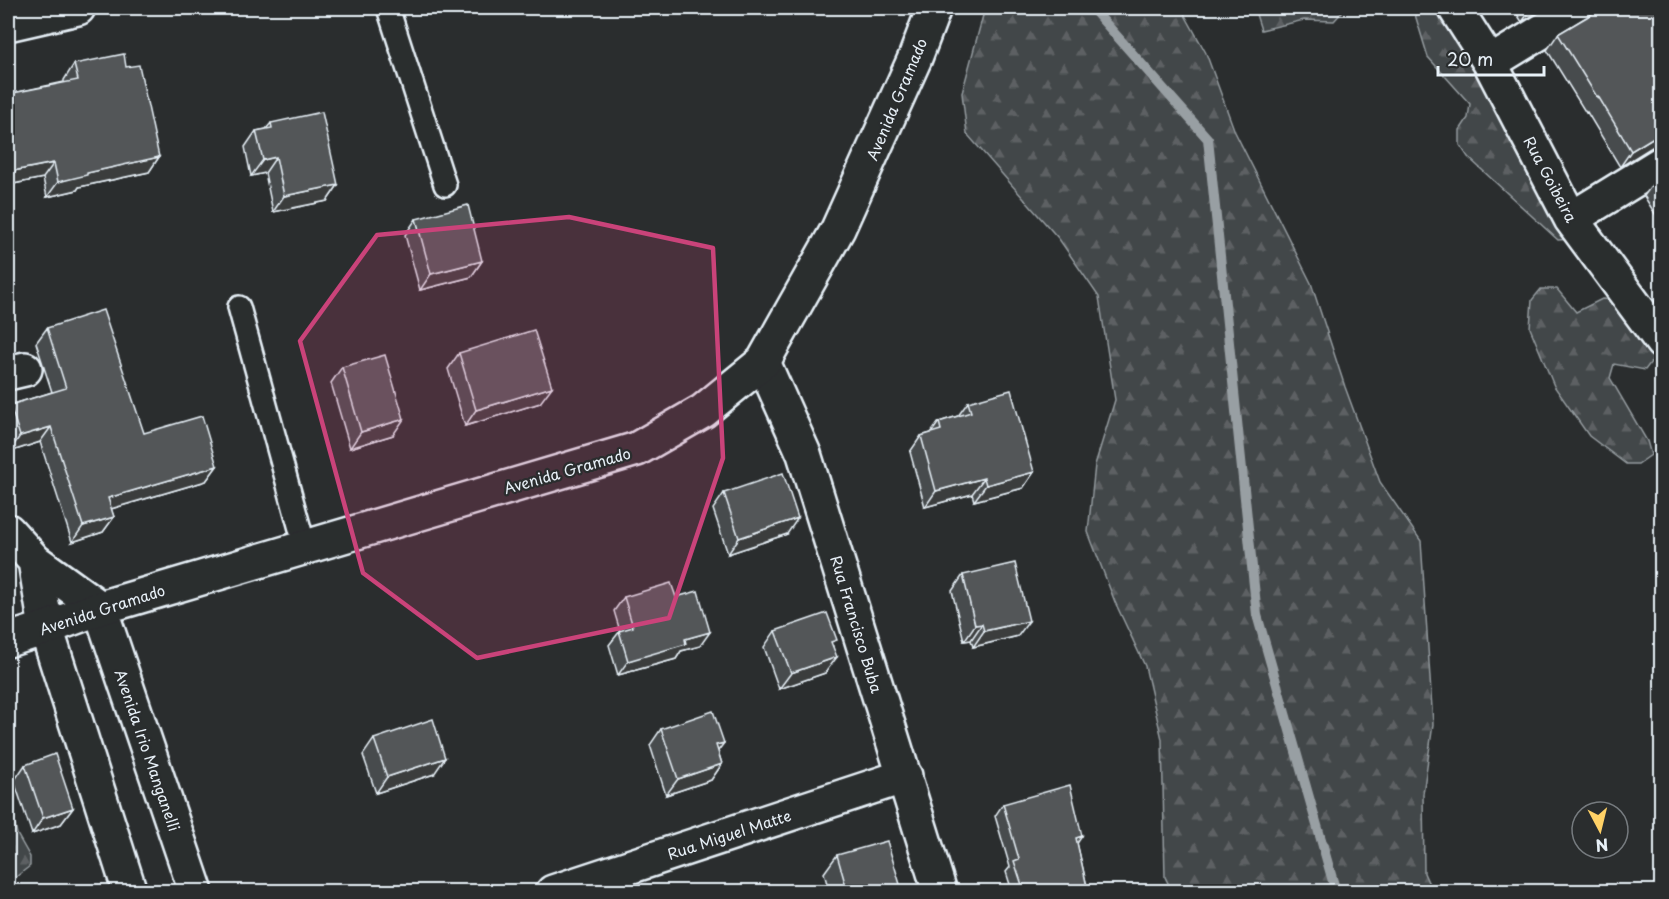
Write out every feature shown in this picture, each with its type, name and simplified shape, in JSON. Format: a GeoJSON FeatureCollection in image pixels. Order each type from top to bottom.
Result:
{"type":"FeatureCollection","features":[{"type":"Feature","properties":{"kind":"street"},"geometry":{"type":"LineString","coordinates":[[8,24],[78,8]]}},
{"type":"Feature","properties":{"kind":"street","name":"Avenida Gramado"},"geometry":{"type":"LineString","coordinates":[[8,640],[100,608],[637,449],[703,411],[763,362],[838,230],[915,58],[934,8]]}},
{"type":"Feature","properties":{"kind":"street","name":"Rua Goibeira"},"geometry":{"type":"LineString","coordinates":[[1455,8],[1490,63],[1571,219],[1662,342]]}},
{"type":"Feature","properties":{"kind":"street"},"geometry":{"type":"LineString","coordinates":[[1490,63],[1580,8]]}},
{"type":"Feature","properties":{"kind":"street"},"geometry":{"type":"LineString","coordinates":[[1571,219],[1662,163]]}},
{"type":"Feature","properties":{"kind":"street","name":"Rua Francisco Buba"},"geometry":{"type":"LineString","coordinates":[[763,362],[804,454],[940,891]]}},
{"type":"Feature","properties":{"kind":"street"},"geometry":{"type":"LineString","coordinates":[[8,531],[36,561],[100,608]]}},
{"type":"Feature","properties":{"kind":"street"},"geometry":{"type":"LineString","coordinates":[[36,561],[46,628],[130,891]]}},
{"type":"Feature","properties":{"kind":"street","name":"Avenida Irio Manganelli"},"geometry":{"type":"LineString","coordinates":[[100,608],[196,891]]}},
{"type":"Feature","properties":{"kind":"street","name":"Rua Miguel Matte"},"geometry":{"type":"LineString","coordinates":[[553,891],[905,776]]}},
{"type":"Feature","properties":{"kind":"lane"},"geometry":{"type":"LineString","coordinates":[[388,8],[445,185]]}},
{"type":"Feature","properties":{"kind":"lane"},"geometry":{"type":"LineString","coordinates":[[239,307],[305,547]]}},
{"type":"Feature","properties":{"kind":"highlighted area"},"geometry":{"type":"Polygon","coordinates":[[[569,217],[713,248],[723,458],[669,618],[477,658],[363,573],[300,341],[377,235],[569,217]]]}},
{"type":"Feature","properties":{"kind":"green space"},"geometry":{"type":"Polygon","coordinates":[[[985,8],[1181,8],[1206,53],[1235,132],[1311,283],[1345,387],[1380,482],[1421,541],[1433,724],[1423,794],[1424,873],[1432,891],[1172,891],[1165,877],[1162,739],[1145,666],[1115,602],[1088,532],[1095,465],[1115,400],[1099,297],[1059,239],[967,134],[962,93],[985,8]]]}},
{"type":"Feature","properties":{"kind":"green space"},"geometry":{"type":"Polygon","coordinates":[[[1254,8],[1344,8],[1344,10],[1334,21],[1304,20],[1261,30],[1254,8]]]}},
{"type":"Feature","properties":{"kind":"green space"},"geometry":{"type":"Polygon","coordinates":[[[1413,8],[1460,8],[1572,239],[1558,240],[1468,157],[1460,145],[1460,130],[1468,118],[1470,104],[1428,57],[1413,8]]]}},
{"type":"Feature","properties":{"kind":"green space"},"geometry":{"type":"Polygon","coordinates":[[[1541,289],[1557,289],[1576,312],[1602,299],[1615,300],[1652,344],[1654,358],[1645,370],[1614,364],[1610,378],[1647,441],[1651,455],[1638,464],[1626,464],[1589,436],[1554,386],[1530,328],[1532,300],[1541,289]]]}},
{"type":"Feature","properties":{"kind":"green space"},"geometry":{"type":"Polygon","coordinates":[[[8,803],[11,806],[17,834],[30,857],[30,866],[16,877],[12,888],[8,890],[8,853],[12,847],[8,843],[8,803]]]}},
{"type":"Feature","properties":{"kind":"building"},"geometry":{"type":"Polygon","coordinates":[[[1602,8],[1662,8],[1662,132],[1631,151],[1558,34],[1602,8]]]}},
{"type":"Feature","properties":{"kind":"building"},"geometry":{"type":"Polygon","coordinates":[[[124,54],[126,67],[139,65],[159,157],[58,182],[54,163],[8,172],[8,94],[78,80],[74,64],[124,54]]]}},
{"type":"Feature","properties":{"kind":"building"},"geometry":{"type":"Polygon","coordinates":[[[322,112],[338,185],[284,196],[276,157],[263,160],[256,131],[272,128],[271,123],[322,112]]]}},
{"type":"Feature","properties":{"kind":"building"},"geometry":{"type":"Polygon","coordinates":[[[1662,176],[1662,191],[1655,181],[1662,176]]]}},
{"type":"Feature","properties":{"kind":"building"},"geometry":{"type":"Polygon","coordinates":[[[468,205],[482,261],[431,274],[416,219],[468,205]]]}},
{"type":"Feature","properties":{"kind":"building"},"geometry":{"type":"Polygon","coordinates":[[[103,310],[144,433],[202,416],[217,466],[108,498],[114,517],[83,526],[51,427],[20,436],[10,405],[66,388],[47,328],[103,310]]]}},
{"type":"Feature","properties":{"kind":"building"},"geometry":{"type":"Polygon","coordinates":[[[534,330],[552,387],[476,410],[459,353],[534,330]]]}},
{"type":"Feature","properties":{"kind":"building"},"geometry":{"type":"Polygon","coordinates":[[[385,355],[404,419],[361,432],[342,367],[385,355]]]}},
{"type":"Feature","properties":{"kind":"building"},"geometry":{"type":"Polygon","coordinates":[[[1011,390],[1034,472],[986,485],[984,478],[936,491],[921,436],[941,430],[939,422],[971,412],[968,402],[1011,390]]]}},
{"type":"Feature","properties":{"kind":"building"},"geometry":{"type":"Polygon","coordinates":[[[783,473],[798,518],[739,538],[724,493],[783,473]]]}},
{"type":"Feature","properties":{"kind":"building"},"geometry":{"type":"Polygon","coordinates":[[[1015,563],[1029,621],[984,631],[982,624],[975,625],[963,575],[1015,563]]]}},
{"type":"Feature","properties":{"kind":"building"},"geometry":{"type":"Polygon","coordinates":[[[671,583],[676,597],[698,591],[710,632],[685,639],[686,644],[628,661],[619,631],[633,627],[624,597],[671,583]]]}},
{"type":"Feature","properties":{"kind":"building"},"geometry":{"type":"Polygon","coordinates":[[[827,613],[837,640],[831,642],[837,657],[791,673],[775,631],[827,613]]]}},
{"type":"Feature","properties":{"kind":"building"},"geometry":{"type":"Polygon","coordinates":[[[713,711],[724,743],[716,745],[722,764],[678,779],[661,729],[713,711]]]}},
{"type":"Feature","properties":{"kind":"building"},"geometry":{"type":"Polygon","coordinates":[[[433,719],[445,758],[387,777],[374,739],[433,719]]]}},
{"type":"Feature","properties":{"kind":"building"},"geometry":{"type":"Polygon","coordinates":[[[55,754],[73,808],[43,818],[25,765],[55,754]]]}},
{"type":"Feature","properties":{"kind":"building"},"geometry":{"type":"Polygon","coordinates":[[[1070,785],[1082,836],[1076,838],[1088,891],[1024,891],[1014,861],[1019,859],[1003,804],[1070,785]]]}},
{"type":"Feature","properties":{"kind":"building"},"geometry":{"type":"Polygon","coordinates":[[[887,841],[902,891],[842,891],[847,890],[837,855],[887,841]]]}},
{"type":"Feature","properties":{"kind":"waterway"},"geometry":{"type":"LineString","coordinates":[[1092,8],[1208,139],[1257,615],[1336,892]]}}]}
